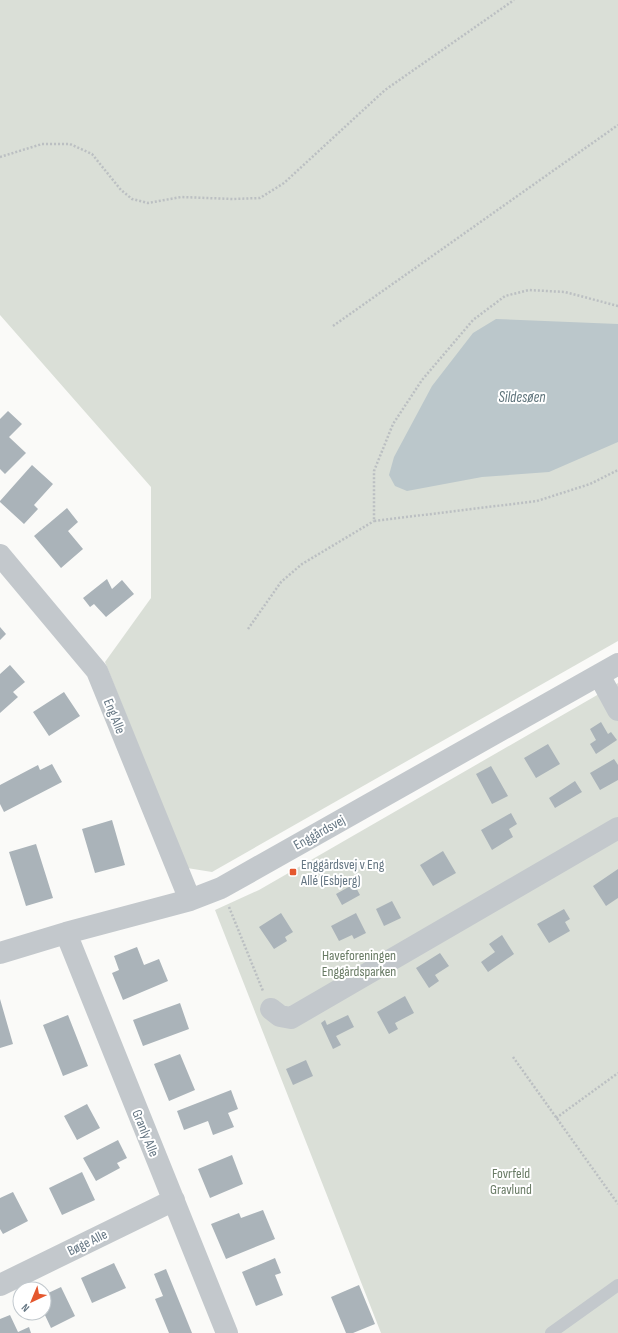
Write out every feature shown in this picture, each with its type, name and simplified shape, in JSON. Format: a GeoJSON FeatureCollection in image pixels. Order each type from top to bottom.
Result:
{"type":"FeatureCollection","features":[{"type":"Feature","properties":{"kind":"street","name":"Eng Alle"},"geometry":{"type":"LineString","coordinates":[[0,555],[97,671],[190,900]]}},
{"type":"Feature","properties":{"kind":"street","name":"Enggårdsvej"},"geometry":{"type":"LineString","coordinates":[[0,953],[66,932],[190,900],[221,888],[618,664]]}},
{"type":"Feature","properties":{"kind":"street"},"geometry":{"type":"LineString","coordinates":[[599,675],[618,710]]}},
{"type":"Feature","properties":{"kind":"street"},"geometry":{"type":"LineString","coordinates":[[271,1009],[280,1016],[291,1018],[618,828]]}},
{"type":"Feature","properties":{"kind":"street","name":"Granly Alle"},"geometry":{"type":"LineString","coordinates":[[66,932],[227,1333]]}},
{"type":"Feature","properties":{"kind":"street","name":"Bøge Alle"},"geometry":{"type":"LineString","coordinates":[[0,1285],[174,1200]]}},
{"type":"Feature","properties":{"kind":"lane"},"geometry":{"type":"LineString","coordinates":[[551,1333],[618,1285]]}},
{"type":"Feature","properties":{"kind":"path"},"geometry":{"type":"LineString","coordinates":[[0,157],[42,144],[70,144],[92,154],[121,190],[132,199],[148,203],[181,197],[233,200],[260,198],[284,183],[384,90],[514,0]]}},
{"type":"Feature","properties":{"kind":"path"},"geometry":{"type":"LineString","coordinates":[[333,326],[618,125]]}},
{"type":"Feature","properties":{"kind":"path"},"geometry":{"type":"LineString","coordinates":[[374,521],[374,470],[393,424],[422,380],[473,320],[505,296],[529,290],[565,292],[618,306]]}},
{"type":"Feature","properties":{"kind":"path"},"geometry":{"type":"LineString","coordinates":[[248,629],[281,582],[302,564],[374,521],[537,501],[590,484],[618,470]]}},
{"type":"Feature","properties":{"kind":"path"},"geometry":{"type":"LineString","coordinates":[[221,888],[271,1009]]}},
{"type":"Feature","properties":{"kind":"path"},"geometry":{"type":"LineString","coordinates":[[513,1057],[618,1204]]}},
{"type":"Feature","properties":{"kind":"path"},"geometry":{"type":"LineString","coordinates":[[556,1118],[618,1073]]}},
{"type":"Feature","properties":{"kind":"green space"},"geometry":{"type":"Polygon","coordinates":[[[0,0],[618,0],[618,641],[212,872],[187,868],[105,662],[151,598],[151,487],[0,315],[0,0]]]}},
{"type":"Feature","properties":{"kind":"green space"},"geometry":{"type":"Polygon","coordinates":[[[618,683],[618,1333],[381,1333],[215,910],[259,890],[618,683]]]}},
{"type":"Feature","properties":{"kind":"water","name":"Sildesøen"},"geometry":{"type":"Polygon","coordinates":[[[496,319],[618,324],[618,442],[549,472],[482,477],[407,491],[395,486],[389,475],[394,457],[432,386],[473,333],[496,319]]]}},
{"type":"Feature","properties":{"kind":"building"},"geometry":{"type":"Polygon","coordinates":[[[8,411],[22,424],[9,437],[26,453],[5,474],[0,469],[0,419],[8,411]]]}},
{"type":"Feature","properties":{"kind":"building"},"geometry":{"type":"Polygon","coordinates":[[[32,465],[53,484],[34,505],[38,509],[24,524],[0,501],[32,465]]]}},
{"type":"Feature","properties":{"kind":"building"},"geometry":{"type":"Polygon","coordinates":[[[67,508],[78,522],[68,531],[83,549],[61,568],[34,536],[67,508]]]}},
{"type":"Feature","properties":{"kind":"building"},"geometry":{"type":"Polygon","coordinates":[[[107,579],[112,589],[122,580],[134,594],[106,617],[94,604],[90,607],[83,598],[107,579]]]}},
{"type":"Feature","properties":{"kind":"building"},"geometry":{"type":"Polygon","coordinates":[[[0,627],[6,634],[0,640],[0,627]]]}},
{"type":"Feature","properties":{"kind":"building"},"geometry":{"type":"Polygon","coordinates":[[[10,665],[25,682],[13,692],[18,697],[0,713],[0,674],[10,665]]]}},
{"type":"Feature","properties":{"kind":"building"},"geometry":{"type":"Polygon","coordinates":[[[64,692],[80,716],[49,736],[33,712],[64,692]]]}},
{"type":"Feature","properties":{"kind":"building"},"geometry":{"type":"Polygon","coordinates":[[[601,722],[608,734],[611,732],[617,740],[596,754],[590,744],[596,740],[590,729],[601,722]]]}},
{"type":"Feature","properties":{"kind":"building"},"geometry":{"type":"Polygon","coordinates":[[[548,744],[560,764],[536,778],[524,758],[548,744]]]}},
{"type":"Feature","properties":{"kind":"building"},"geometry":{"type":"Polygon","coordinates":[[[614,759],[618,765],[618,780],[600,790],[590,773],[614,759]]]}},
{"type":"Feature","properties":{"kind":"building"},"geometry":{"type":"Polygon","coordinates":[[[52,764],[62,782],[4,812],[0,804],[0,785],[38,765],[40,770],[52,764]]]}},
{"type":"Feature","properties":{"kind":"building"},"geometry":{"type":"Polygon","coordinates":[[[491,766],[508,796],[492,804],[476,774],[491,766]]]}},
{"type":"Feature","properties":{"kind":"building"},"geometry":{"type":"Polygon","coordinates":[[[575,781],[582,792],[555,808],[549,798],[575,781]]]}},
{"type":"Feature","properties":{"kind":"building"},"geometry":{"type":"Polygon","coordinates":[[[511,813],[517,824],[509,829],[513,837],[492,850],[481,830],[511,813]]]}},
{"type":"Feature","properties":{"kind":"building"},"geometry":{"type":"Polygon","coordinates":[[[112,820],[125,865],[95,873],[82,829],[112,820]]]}},
{"type":"Feature","properties":{"kind":"building"},"geometry":{"type":"Polygon","coordinates":[[[36,844],[53,898],[26,906],[9,852],[36,844]]]}},
{"type":"Feature","properties":{"kind":"building"},"geometry":{"type":"Polygon","coordinates":[[[443,851],[456,873],[433,886],[420,865],[443,851]]]}},
{"type":"Feature","properties":{"kind":"building"},"geometry":{"type":"Polygon","coordinates":[[[618,869],[618,898],[606,906],[593,886],[618,869]]]}},
{"type":"Feature","properties":{"kind":"building"},"geometry":{"type":"Polygon","coordinates":[[[354,884],[360,895],[342,905],[336,894],[354,884]]]}},
{"type":"Feature","properties":{"kind":"building"},"geometry":{"type":"Polygon","coordinates":[[[392,901],[401,918],[384,926],[376,909],[392,901]]]}},
{"type":"Feature","properties":{"kind":"building"},"geometry":{"type":"Polygon","coordinates":[[[564,909],[570,919],[565,922],[570,931],[549,943],[537,924],[564,909]]]}},
{"type":"Feature","properties":{"kind":"building"},"geometry":{"type":"Polygon","coordinates":[[[281,913],[293,932],[285,937],[287,941],[274,949],[259,927],[281,913]]]}},
{"type":"Feature","properties":{"kind":"building"},"geometry":{"type":"Polygon","coordinates":[[[356,913],[366,933],[354,939],[352,935],[339,941],[331,926],[356,913]]]}},
{"type":"Feature","properties":{"kind":"building"},"geometry":{"type":"Polygon","coordinates":[[[502,935],[514,954],[488,972],[481,962],[495,952],[489,944],[502,935]]]}},
{"type":"Feature","properties":{"kind":"building"},"geometry":{"type":"Polygon","coordinates":[[[137,947],[144,965],[159,959],[168,981],[123,1000],[112,973],[119,970],[114,956],[137,947]]]}},
{"type":"Feature","properties":{"kind":"building"},"geometry":{"type":"Polygon","coordinates":[[[440,953],[449,966],[435,975],[439,981],[429,988],[416,968],[440,953]]]}},
{"type":"Feature","properties":{"kind":"building"},"geometry":{"type":"Polygon","coordinates":[[[405,996],[414,1013],[395,1023],[398,1029],[389,1034],[377,1012],[405,996]]]}},
{"type":"Feature","properties":{"kind":"building"},"geometry":{"type":"Polygon","coordinates":[[[0,999],[13,1044],[0,1048],[0,999]]]}},
{"type":"Feature","properties":{"kind":"building"},"geometry":{"type":"Polygon","coordinates":[[[180,1003],[189,1029],[143,1046],[133,1020],[180,1003]]]}},
{"type":"Feature","properties":{"kind":"building"},"geometry":{"type":"Polygon","coordinates":[[[68,1015],[88,1066],[63,1076],[43,1025],[68,1015]]]}},
{"type":"Feature","properties":{"kind":"building"},"geometry":{"type":"Polygon","coordinates":[[[348,1015],[354,1027],[336,1036],[341,1045],[333,1049],[321,1023],[325,1020],[327,1025],[348,1015]]]}},
{"type":"Feature","properties":{"kind":"building"},"geometry":{"type":"Polygon","coordinates":[[[180,1054],[195,1090],[169,1101],[154,1064],[180,1054]]]}},
{"type":"Feature","properties":{"kind":"building"},"geometry":{"type":"Polygon","coordinates":[[[306,1060],[313,1076],[293,1085],[286,1069],[306,1060]]]}},
{"type":"Feature","properties":{"kind":"building"},"geometry":{"type":"Polygon","coordinates":[[[231,1090],[238,1109],[228,1113],[234,1127],[213,1135],[208,1121],[184,1130],[177,1111],[231,1090]]]}},
{"type":"Feature","properties":{"kind":"building"},"geometry":{"type":"Polygon","coordinates":[[[87,1104],[100,1128],[77,1140],[64,1116],[87,1104]]]}},
{"type":"Feature","properties":{"kind":"building"},"geometry":{"type":"Polygon","coordinates":[[[118,1140],[127,1158],[117,1163],[120,1168],[96,1181],[83,1158],[118,1140]]]}},
{"type":"Feature","properties":{"kind":"building"},"geometry":{"type":"Polygon","coordinates":[[[232,1155],[243,1184],[210,1198],[198,1169],[232,1155]]]}},
{"type":"Feature","properties":{"kind":"building"},"geometry":{"type":"Polygon","coordinates":[[[82,1172],[95,1200],[62,1215],[49,1188],[82,1172]]]}},
{"type":"Feature","properties":{"kind":"building"},"geometry":{"type":"Polygon","coordinates":[[[13,1192],[28,1221],[3,1234],[0,1229],[0,1198],[13,1192]]]}},
{"type":"Feature","properties":{"kind":"building"},"geometry":{"type":"Polygon","coordinates":[[[263,1210],[275,1239],[226,1259],[211,1224],[239,1213],[241,1218],[263,1210]]]}},
{"type":"Feature","properties":{"kind":"building"},"geometry":{"type":"Polygon","coordinates":[[[275,1258],[281,1273],[275,1275],[283,1295],[256,1306],[242,1272],[275,1258]]]}},
{"type":"Feature","properties":{"kind":"building"},"geometry":{"type":"Polygon","coordinates":[[[114,1263],[126,1288],[92,1303],[81,1278],[114,1263]]]}},
{"type":"Feature","properties":{"kind":"building"},"geometry":{"type":"Polygon","coordinates":[[[166,1269],[192,1333],[169,1333],[155,1299],[163,1296],[154,1274],[166,1269]]]}},
{"type":"Feature","properties":{"kind":"building"},"geometry":{"type":"Polygon","coordinates":[[[359,1285],[375,1324],[353,1333],[346,1333],[331,1297],[359,1285]]]}},
{"type":"Feature","properties":{"kind":"building"},"geometry":{"type":"Polygon","coordinates":[[[61,1287],[75,1316],[51,1328],[48,1321],[52,1321],[52,1291],[61,1287]]]}},
{"type":"Feature","properties":{"kind":"building"},"geometry":{"type":"Polygon","coordinates":[[[10,1315],[18,1332],[29,1327],[31,1333],[0,1333],[0,1319],[10,1315]]]}},
{"type":"Feature","properties":{"kind":"place","name":"Enggårdsvej v Eng Allé (Esbjerg)"},"geometry":{"type":"Point","coordinates":[293,872]}},
{"type":"Feature","properties":{"kind":"park label","name":"Haveforeningen Enggårdsparken"},"geometry":{"type":"Point","coordinates":[359,964]}},
{"type":"Feature","properties":{"kind":"park label","name":"Fovrfeld Gravlund"},"geometry":{"type":"Point","coordinates":[511,1182]}}]}
